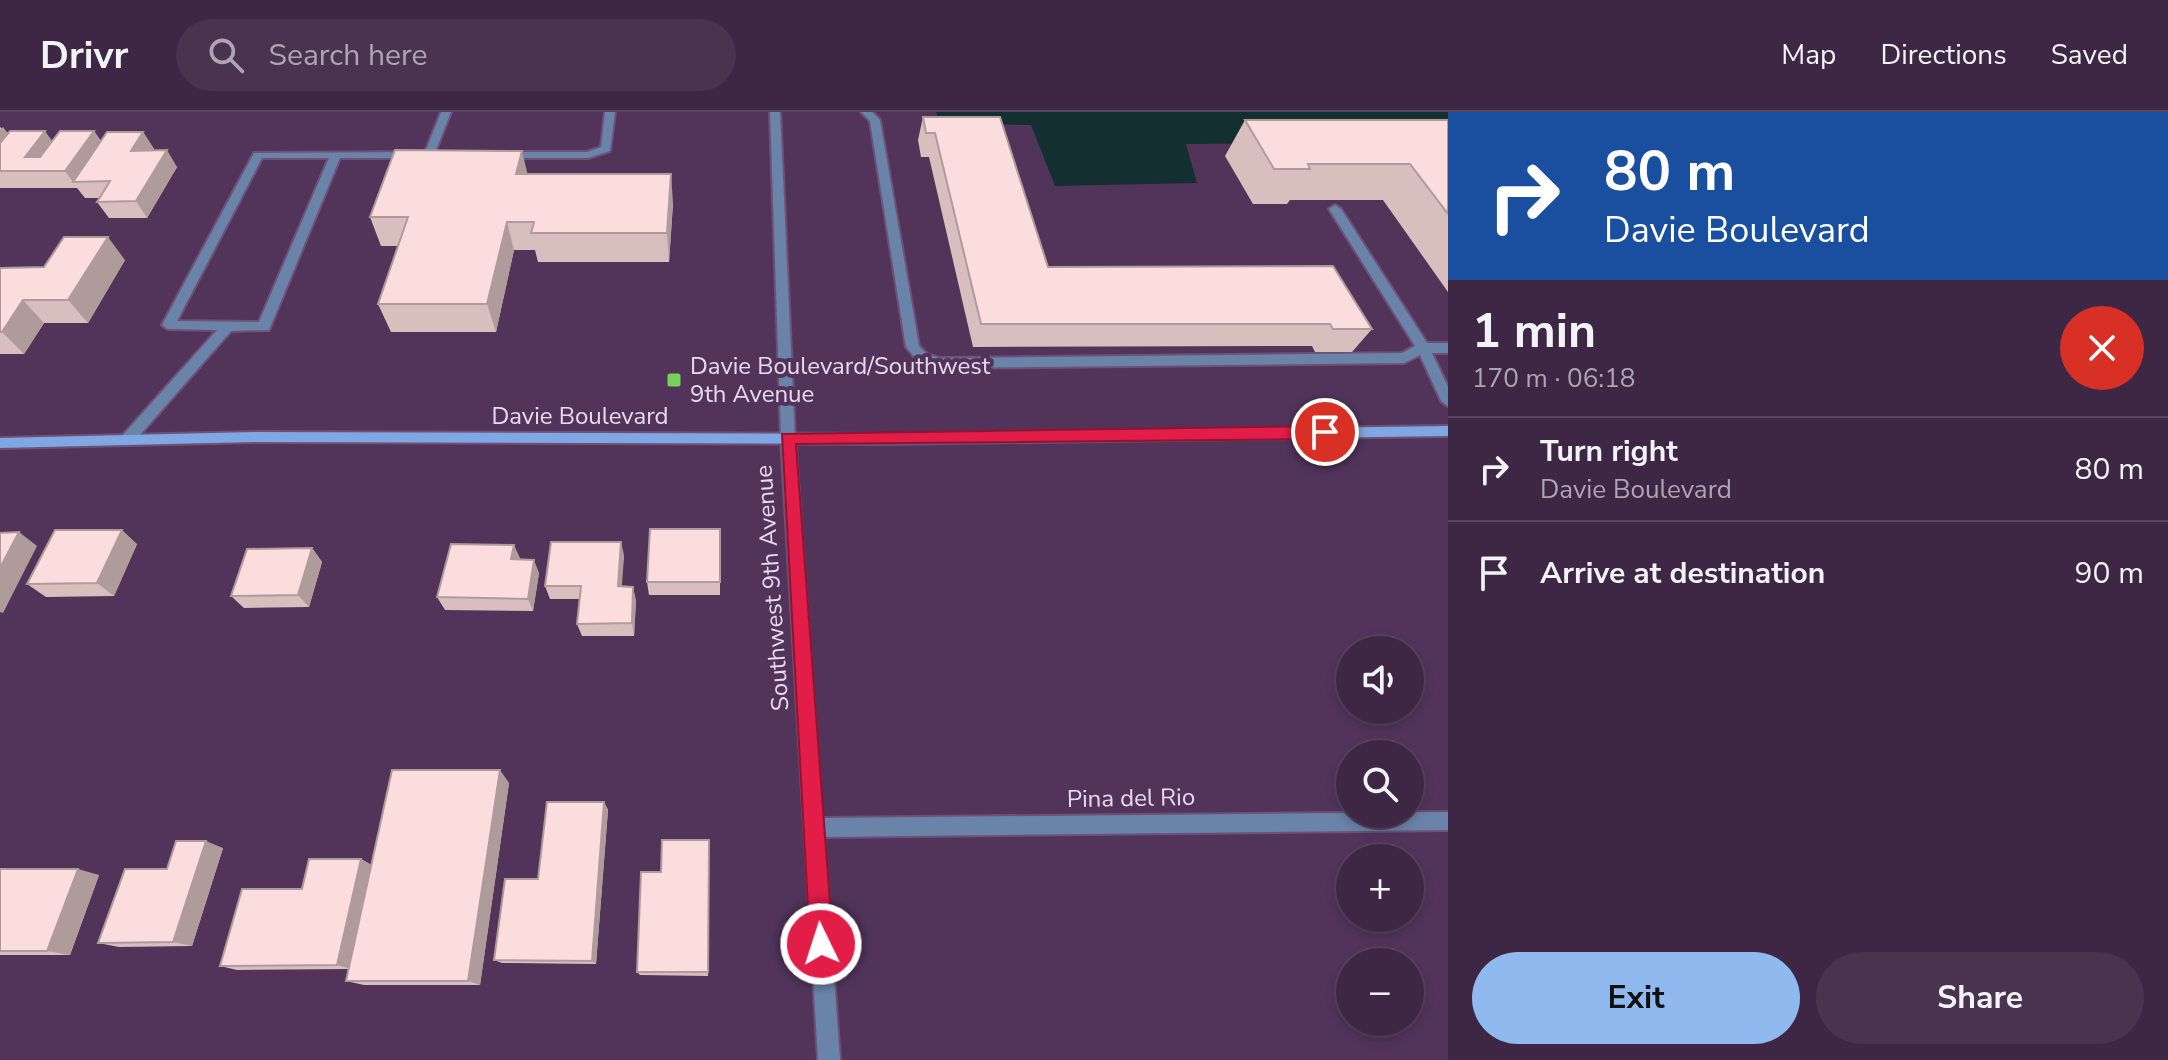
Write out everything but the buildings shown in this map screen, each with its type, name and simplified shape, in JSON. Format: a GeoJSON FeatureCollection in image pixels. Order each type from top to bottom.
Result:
{"type":"FeatureCollection","features":[{"type":"Feature","properties":{"kind":"main road","name":"Davie Boulevard"},"geometry":{"type":"LineString","coordinates":[[0,443],[1448,431]]}},
{"type":"Feature","properties":{"kind":"street"},"geometry":{"type":"LineString","coordinates":[[429,155],[446,112]]}},
{"type":"Feature","properties":{"kind":"street"},"geometry":{"type":"LineString","coordinates":[[493,155],[588,155],[600,152],[606,149],[610,112]]}},
{"type":"Feature","properties":{"kind":"street","name":"Southwest 9th Avenue"},"geometry":{"type":"LineString","coordinates":[[775,112],[788,438],[829,1060]]}},
{"type":"Feature","properties":{"kind":"street"},"geometry":{"type":"LineString","coordinates":[[871,116],[913,347],[922,357],[938,363],[1213,363],[1404,358],[1423,348],[1448,348]]}},
{"type":"Feature","properties":{"kind":"street"},"geometry":{"type":"LineString","coordinates":[[336,155],[264,327],[168,325],[258,155],[336,155],[445,155]]}},
{"type":"Feature","properties":{"kind":"street"},"geometry":{"type":"LineString","coordinates":[[1335,209],[1423,348],[1448,401]]}},
{"type":"Feature","properties":{"kind":"street"},"geometry":{"type":"LineString","coordinates":[[127,440],[229,325]]}},
{"type":"Feature","properties":{"kind":"street","name":"Pina del Rio"},"geometry":{"type":"LineString","coordinates":[[814,828],[1448,821]]}},
{"type":"Feature","properties":{"kind":"shaded area"},"geometry":{"type":"Polygon","coordinates":[[[936,112],[1448,112],[1448,142],[1186,144],[1197,183],[1055,186],[1031,125],[939,123],[936,112]]]}},
{"type":"Feature","properties":{"kind":"place","name":"Davie Boulevard/Southwest 9th Avenue"},"geometry":{"type":"Point","coordinates":[674,380]}},
{"type":"Feature","properties":{"kind":"route"},"geometry":{"type":"LineString","coordinates":[[821,944],[788,438],[1325,432]]}}]}
